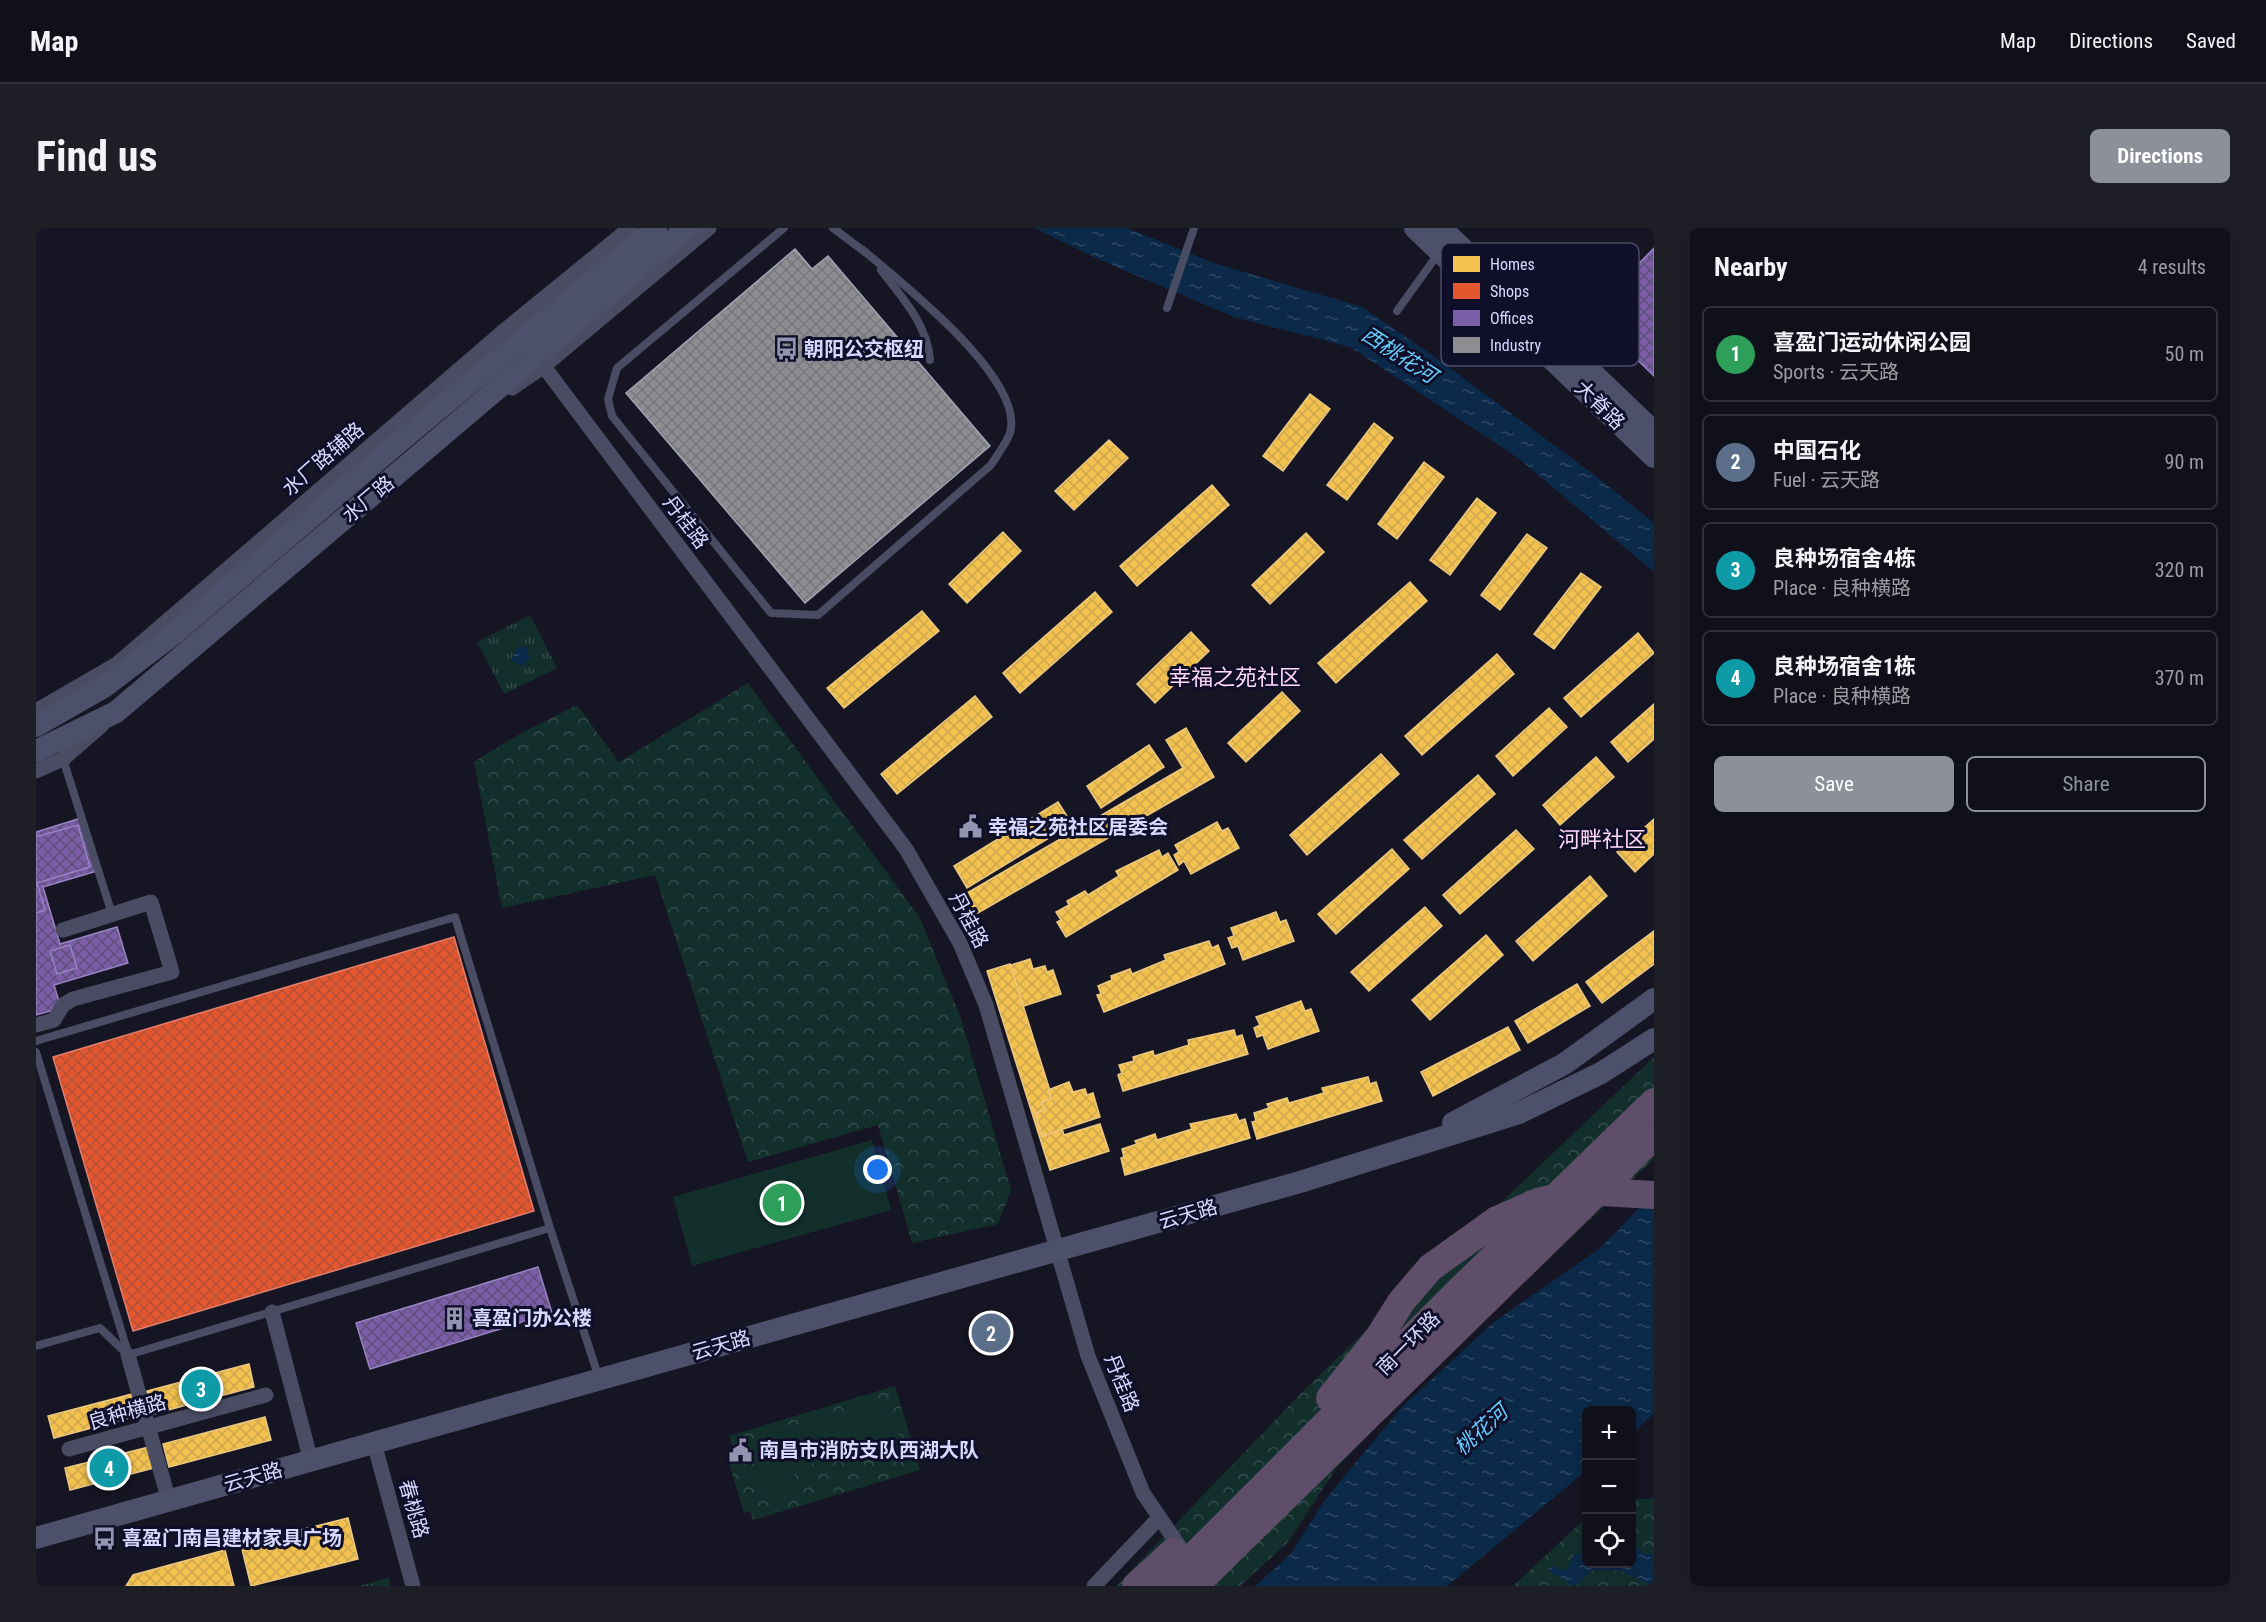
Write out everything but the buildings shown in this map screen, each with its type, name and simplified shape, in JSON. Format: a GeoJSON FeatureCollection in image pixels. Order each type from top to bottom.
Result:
{"type":"FeatureCollection","features":[{"type":"Feature","properties":{"kind":"highway","name":"南一环路"},"geometry":{"type":"LineString","coordinates":[[1164,1586],[1455,1295],[1654,1102]]}},
{"type":"Feature","properties":{"kind":"highway","name":"南一环路"},"geometry":{"type":"LineString","coordinates":[[1194,1586],[1654,1136]]}},
{"type":"Feature","properties":{"kind":"highway"},"geometry":{"type":"LineString","coordinates":[[1136,1586],[1311,1421],[1379,1337],[1401,1302],[1430,1268],[1497,1220],[1538,1202],[1585,1191],[1650,1195]]}},
{"type":"Feature","properties":{"kind":"street","name":"水厂路辅路"},"geometry":{"type":"LineString","coordinates":[[36,711],[117,664],[505,330],[630,228]]}},
{"type":"Feature","properties":{"kind":"street","name":"水厂路"},"geometry":{"type":"LineString","coordinates":[[36,726],[104,687],[175,633],[656,228]]}},
{"type":"Feature","properties":{"kind":"street","name":"水厂路"},"geometry":{"type":"LineString","coordinates":[[36,751],[60,750],[116,712],[438,439],[540,361],[687,228]]}},
{"type":"Feature","properties":{"kind":"street"},"geometry":{"type":"LineString","coordinates":[[540,361],[709,228]]}},
{"type":"Feature","properties":{"kind":"street","name":"大脊路"},"geometry":{"type":"LineString","coordinates":[[1415,228],[1440,252]]}},
{"type":"Feature","properties":{"kind":"street","name":"大脊路"},"geometry":{"type":"LineString","coordinates":[[1441,228],[1457,243]]}},
{"type":"Feature","properties":{"kind":"street","name":"丹桂路"},"geometry":{"type":"LineString","coordinates":[[540,361],[906,849],[960,943],[986,1005],[1088,1356],[1143,1494],[1206,1586]]}},
{"type":"Feature","properties":{"kind":"street","name":"大脊路"},"geometry":{"type":"LineString","coordinates":[[1559,366],[1654,457]]}},
{"type":"Feature","properties":{"kind":"street","name":"大脊路"},"geometry":{"type":"LineString","coordinates":[[1585,366],[1654,432]]}},
{"type":"Feature","properties":{"kind":"street"},"geometry":{"type":"LineString","coordinates":[[36,771],[60,750]]}},
{"type":"Feature","properties":{"kind":"street"},"geometry":{"type":"LineString","coordinates":[[36,1025],[54,1020],[63,1005],[73,999],[172,972],[151,902],[63,930]]}},
{"type":"Feature","properties":{"kind":"street","name":"云天路"},"geometry":{"type":"LineString","coordinates":[[1404,1150],[1564,1064],[1654,999]]}},
{"type":"Feature","properties":{"kind":"street","name":"云天路"},"geometry":{"type":"LineString","coordinates":[[36,1538],[1300,1182],[1404,1150],[1519,1113],[1601,1073],[1654,1039]]}},
{"type":"Feature","properties":{"kind":"street"},"geometry":{"type":"LineString","coordinates":[[272,1312],[311,1461]]}},
{"type":"Feature","properties":{"kind":"street"},"geometry":{"type":"LineString","coordinates":[[128,1354],[170,1501]]}},
{"type":"Feature","properties":{"kind":"street","name":"良种横路"},"geometry":{"type":"LineString","coordinates":[[69,1449],[266,1395]]}},
{"type":"Feature","properties":{"kind":"street","name":"春桃路"},"geometry":{"type":"LineString","coordinates":[[374,1443],[413,1586]]}},
{"type":"Feature","properties":{"kind":"street"},"geometry":{"type":"LineString","coordinates":[[1094,1586],[1159,1518]]}},
{"type":"Feature","properties":{"kind":"lane"},"geometry":{"type":"LineString","coordinates":[[784,228],[617,368],[608,399],[612,416],[771,613],[818,615],[991,465],[1010,432],[1008,404],[997,379],[937,313],[863,250],[832,228]]}},
{"type":"Feature","properties":{"kind":"lane"},"geometry":{"type":"LineString","coordinates":[[1167,308],[1194,228]]}},
{"type":"Feature","properties":{"kind":"lane"},"geometry":{"type":"LineString","coordinates":[[863,250],[894,288],[924,332],[929,345],[930,360]]}},
{"type":"Feature","properties":{"kind":"lane"},"geometry":{"type":"LineString","coordinates":[[1397,311],[1440,252]]}},
{"type":"Feature","properties":{"kind":"lane"},"geometry":{"type":"LineString","coordinates":[[60,750],[112,914]]}},
{"type":"Feature","properties":{"kind":"lane"},"geometry":{"type":"LineString","coordinates":[[36,1041],[455,917],[550,1228],[600,1379]]}},
{"type":"Feature","properties":{"kind":"lane"},"geometry":{"type":"LineString","coordinates":[[36,1052],[128,1354]]}},
{"type":"Feature","properties":{"kind":"lane"},"geometry":{"type":"LineString","coordinates":[[128,1354],[550,1228]]}},
{"type":"Feature","properties":{"kind":"lane"},"geometry":{"type":"LineString","coordinates":[[36,1346],[100,1328],[128,1354]]}},
{"type":"Feature","properties":{"kind":"green space"},"geometry":{"type":"Polygon","coordinates":[[[530,615],[557,668],[504,694],[477,642],[530,615]]]}},
{"type":"Feature","properties":{"kind":"green space"},"geometry":{"type":"Polygon","coordinates":[[[748,683],[920,918],[960,1016],[1011,1190],[998,1224],[912,1243],[878,1125],[748,1162],[655,875],[502,908],[474,762],[516,736],[577,705],[619,762],[748,683]]]}},
{"type":"Feature","properties":{"kind":"green space"},"geometry":{"type":"Polygon","coordinates":[[[1654,1057],[1654,1159],[1415,1386],[1335,1470],[1288,1542],[1240,1586],[1116,1586],[1307,1387],[1654,1057]]]}},
{"type":"Feature","properties":{"kind":"green space"},"geometry":{"type":"Polygon","coordinates":[[[872,1140],[891,1210],[692,1266],[673,1197],[872,1140]]]}},
{"type":"Feature","properties":{"kind":"green space"},"geometry":{"type":"Polygon","coordinates":[[[895,1386],[920,1470],[753,1520],[750,1511],[744,1513],[727,1456],[734,1453],[729,1436],[895,1386]]]}},
{"type":"Feature","properties":{"kind":"green space"},"geometry":{"type":"Polygon","coordinates":[[[889,1400],[900,1439],[800,1467],[789,1427],[889,1400]]]}},
{"type":"Feature","properties":{"kind":"green space"},"geometry":{"type":"Polygon","coordinates":[[[782,1431],[799,1490],[765,1500],[748,1441],[782,1431]]]}},
{"type":"Feature","properties":{"kind":"green space"},"geometry":{"type":"Polygon","coordinates":[[[1654,1497],[1654,1586],[1513,1586],[1582,1522],[1582,1568],[1636,1568],[1636,1499],[1654,1497]]]}},
{"type":"Feature","properties":{"kind":"green space"},"geometry":{"type":"Polygon","coordinates":[[[389,1577],[390,1586],[359,1586],[389,1577]]]}},
{"type":"Feature","properties":{"kind":"water","name":"西桃花河"},"geometry":{"type":"Polygon","coordinates":[[[1035,228],[1126,228],[1217,264],[1362,307],[1435,357],[1441,361],[1441,366],[1447,366],[1593,474],[1654,523],[1654,572],[1517,457],[1350,347],[1234,317],[1098,259],[1035,228]]]}},
{"type":"Feature","properties":{"kind":"water"},"geometry":{"type":"Polygon","coordinates":[[[518,646],[528,648],[527,654],[531,658],[522,666],[511,660],[518,646]]]}},
{"type":"Feature","properties":{"kind":"water","name":"桃花河"},"geometry":{"type":"Polygon","coordinates":[[[1654,1193],[1654,1413],[1636,1430],[1636,1406],[1582,1406],[1582,1474],[1447,1586],[1255,1586],[1290,1555],[1325,1500],[1402,1407],[1495,1321],[1599,1249],[1654,1193]]]}},
{"type":"Feature","properties":{"kind":"water"},"geometry":{"type":"Polygon","coordinates":[[[1636,1545],[1644,1554],[1654,1554],[1654,1586],[1618,1570],[1590,1571],[1576,1586],[1569,1585],[1566,1580],[1548,1571],[1551,1566],[1567,1571],[1572,1556],[1582,1554],[1582,1568],[1636,1568],[1636,1545]]]}},
{"type":"Feature","properties":{"kind":"place","name":"朝阳公交枢纽"},"geometry":{"type":"Point","coordinates":[786,349]}},
{"type":"Feature","properties":{"kind":"place","name":"幸福之苑社区居委会"},"geometry":{"type":"Point","coordinates":[970,827]}},
{"type":"Feature","properties":{"kind":"place","name":"喜盈门运动休闲公园"},"geometry":{"type":"Point","coordinates":[782,1203]}},
{"type":"Feature","properties":{"kind":"place","name":"喜盈门办公楼"},"geometry":{"type":"Point","coordinates":[454,1318]}},
{"type":"Feature","properties":{"kind":"place","name":"中国石化"},"geometry":{"type":"Point","coordinates":[991,1333]}},
{"type":"Feature","properties":{"kind":"place","name":"良种场宿舍4栋"},"geometry":{"type":"Point","coordinates":[201,1389]}},
{"type":"Feature","properties":{"kind":"place","name":"南昌市消防支队西湖大队"},"geometry":{"type":"Point","coordinates":[741,1450]}},
{"type":"Feature","properties":{"kind":"place","name":"良种场宿舍1栋"},"geometry":{"type":"Point","coordinates":[109,1468]}},
{"type":"Feature","properties":{"kind":"place","name":"喜盈门南昌建材家具广场"},"geometry":{"type":"Point","coordinates":[104,1538]}},
{"type":"Feature","properties":{"kind":"district","name":"幸福之苑社区"},"geometry":{"type":"Point","coordinates":[1235,677]}},
{"type":"Feature","properties":{"kind":"district","name":"河畔社区"},"geometry":{"type":"Point","coordinates":[1602,839]}}]}
